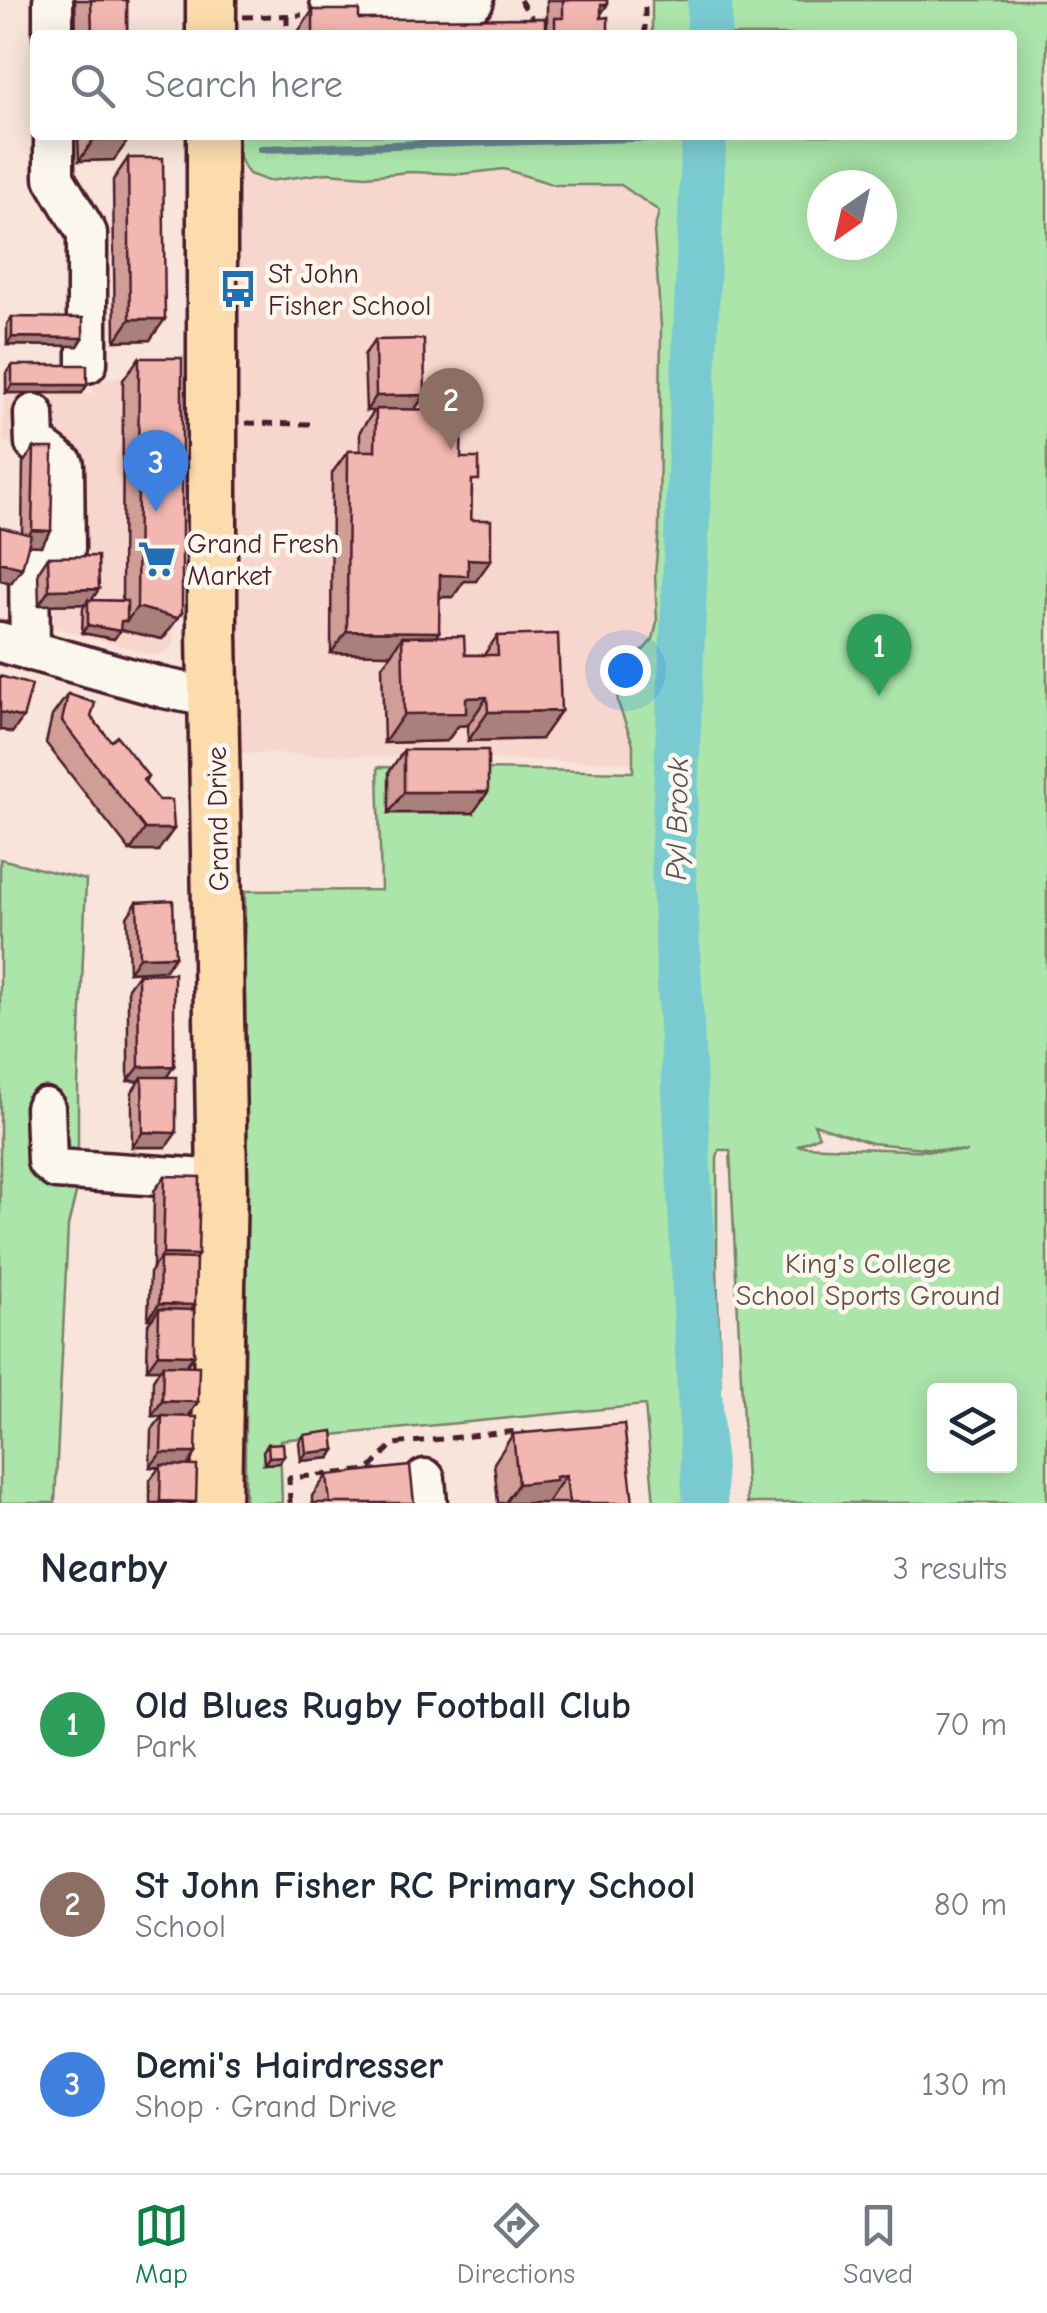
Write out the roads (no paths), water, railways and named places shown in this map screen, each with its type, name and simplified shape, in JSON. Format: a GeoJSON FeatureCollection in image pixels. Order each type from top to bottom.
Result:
{"type":"FeatureCollection","features":[{"type":"Feature","properties":{"kind":"main road","name":"Grand Drive"},"geometry":{"type":"LineString","coordinates":[[212,140],[214,698],[222,1180],[216,1503]]}},
{"type":"Feature","properties":{"kind":"street"},"geometry":{"type":"LineString","coordinates":[[53,0],[53,30]]}},
{"type":"Feature","properties":{"kind":"street"},"geometry":{"type":"LineString","coordinates":[[330,0],[474,0]]}},
{"type":"Feature","properties":{"kind":"street"},"geometry":{"type":"LineString","coordinates":[[54,140],[54,178],[87,233],[87,363]]}},
{"type":"Feature","properties":{"kind":"street"},"geometry":{"type":"LineString","coordinates":[[34,414],[35,443],[64,465],[65,549],[29,568],[15,646],[214,698]]}},
{"type":"Feature","properties":{"kind":"street"},"geometry":{"type":"LineString","coordinates":[[44,1108],[47,1161],[56,1169],[222,1180]]}},
{"type":"Feature","properties":{"kind":"waterway","name":"Pyl Brook"},"geometry":{"type":"LineString","coordinates":[[709,30],[710,0]]}},
{"type":"Feature","properties":{"kind":"waterway"},"geometry":{"type":"LineString","coordinates":[[261,149],[568,140]]}},
{"type":"Feature","properties":{"kind":"waterway","name":"Pyl Brook"},"geometry":{"type":"LineString","coordinates":[[704,140],[673,854],[705,1503]]}},
{"type":"Feature","properties":{"kind":"place","name":"St John Fisher School"},"geometry":{"type":"Point","coordinates":[238,289]}},
{"type":"Feature","properties":{"kind":"place","name":"St John Fisher RC Primary School"},"geometry":{"type":"Point","coordinates":[451,450]}},
{"type":"Feature","properties":{"kind":"place","name":"Demi's Hairdresser"},"geometry":{"type":"Point","coordinates":[156,512]}},
{"type":"Feature","properties":{"kind":"place","name":"Grand Fresh Market"},"geometry":{"type":"Point","coordinates":[157,559]}},
{"type":"Feature","properties":{"kind":"place","name":"Old Blues Rugby Football Club"},"geometry":{"type":"Point","coordinates":[879,696]}},
{"type":"Feature","properties":{"kind":"park label","name":"King's College School Sports Ground"},"geometry":{"type":"Point","coordinates":[868,1279]}}]}
